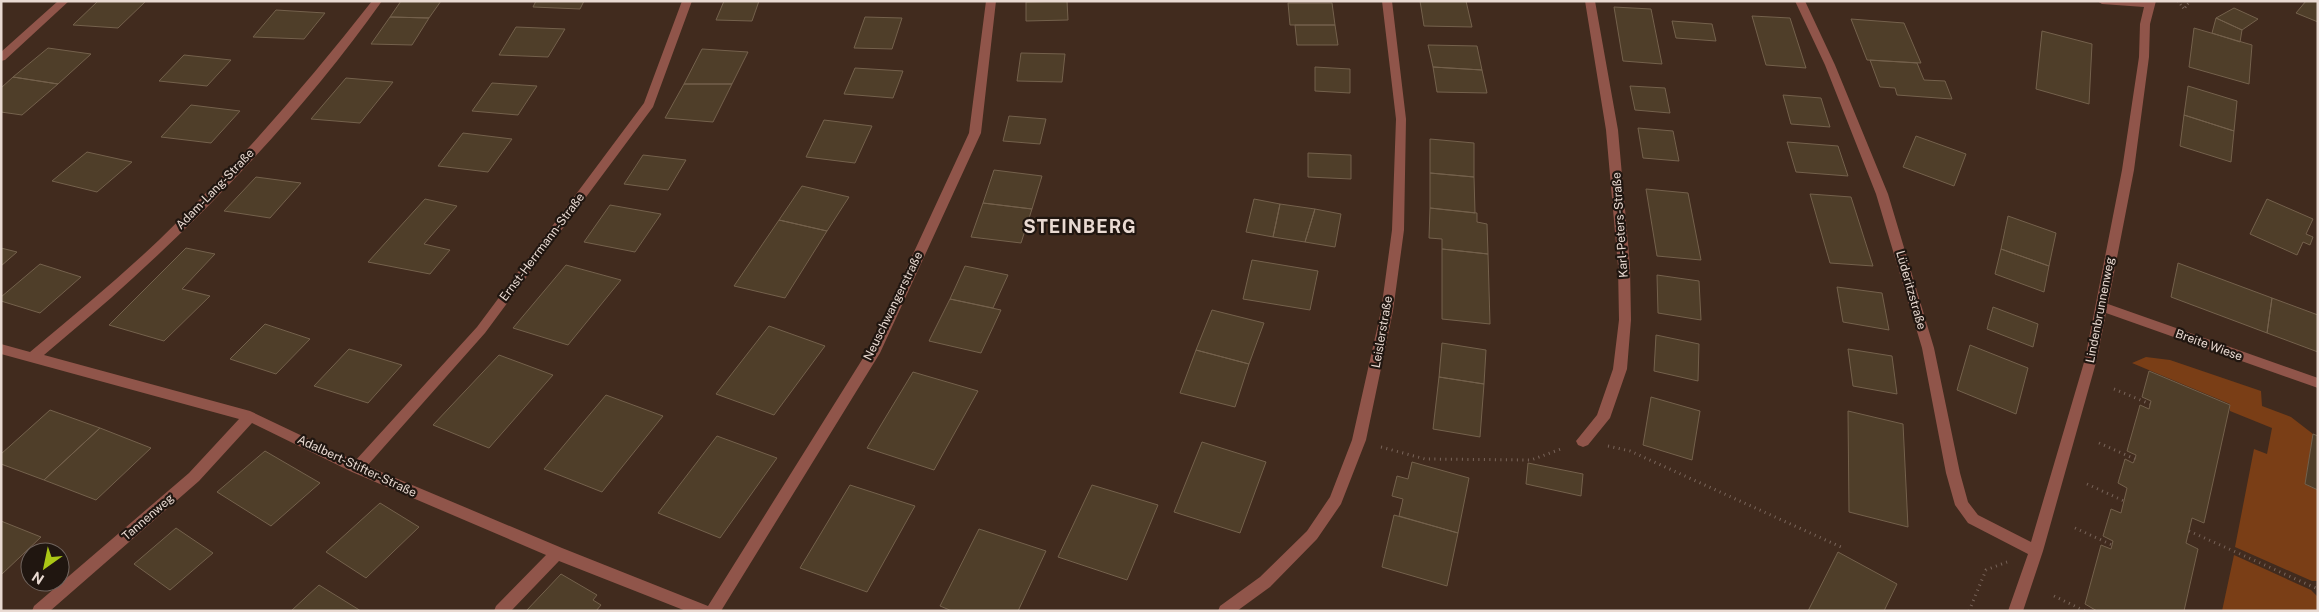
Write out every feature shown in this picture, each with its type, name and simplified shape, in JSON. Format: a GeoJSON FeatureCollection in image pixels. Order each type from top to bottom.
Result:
{"type":"FeatureCollection","features":[{"type":"Feature","properties":{"kind":"street"},"geometry":{"type":"LineString","coordinates":[[1,58],[64,1]]}},
{"type":"Feature","properties":{"kind":"street","name":"Adam-Lang-Straße"},"geometry":{"type":"LineString","coordinates":[[34,356],[129,275],[202,204],[290,110],[377,1]]}},
{"type":"Feature","properties":{"kind":"street","name":"Ernst-Herrmann-Straße"},"geometry":{"type":"LineString","coordinates":[[357,468],[481,330],[650,104],[687,1]]}},
{"type":"Feature","properties":{"kind":"street","name":"Neuschwangerstraße"},"geometry":{"type":"LineString","coordinates":[[713,611],[874,349],[975,133],[991,1]]}},
{"type":"Feature","properties":{"kind":"street","name":"Leislerstraße"},"geometry":{"type":"LineString","coordinates":[[1224,611],[1265,582],[1312,535],[1336,500],[1359,440],[1387,311],[1398,230],[1401,119],[1387,1]]}},
{"type":"Feature","properties":{"kind":"street","name":"Karl-Peters-Straße"},"geometry":{"type":"LineString","coordinates":[[1584,441],[1603,418],[1620,368],[1625,320],[1624,266],[1612,130],[1590,1]]}},
{"type":"Feature","properties":{"kind":"street","name":"Lüderitzstraße"},"geometry":{"type":"LineString","coordinates":[[1800,1],[1830,65],[1882,194],[1928,348],[1953,473],[1962,505],[1973,519],[2036,551]]}},
{"type":"Feature","properties":{"kind":"street"},"geometry":{"type":"LineString","coordinates":[[2102,1],[2150,2]]}},
{"type":"Feature","properties":{"kind":"street","name":"Lindenbrunnenweg"},"geometry":{"type":"LineString","coordinates":[[2015,611],[2036,551],[2091,359],[2128,170],[2144,57],[2145,24],[2150,2]]}},
{"type":"Feature","properties":{"kind":"street","name":"Breite Wiese"},"geometry":{"type":"LineString","coordinates":[[2101,306],[2318,383]]}},
{"type":"Feature","properties":{"kind":"street","name":"Adalbert-Stifter-Straße"},"geometry":{"type":"LineString","coordinates":[[1,349],[34,356],[250,416],[357,468],[557,553],[704,611]]}},
{"type":"Feature","properties":{"kind":"street","name":"Tannenweg"},"geometry":{"type":"LineString","coordinates":[[39,611],[194,477],[250,416]]}},
{"type":"Feature","properties":{"kind":"street"},"geometry":{"type":"LineString","coordinates":[[501,611],[557,553]]}},
{"type":"Feature","properties":{"kind":"path"},"geometry":{"type":"LineString","coordinates":[[2178,1],[2184,9],[2190,1]]}},
{"type":"Feature","properties":{"kind":"path"},"geometry":{"type":"LineString","coordinates":[[2114,389],[2150,404]]}},
{"type":"Feature","properties":{"kind":"path"},"geometry":{"type":"LineString","coordinates":[[1359,440],[1424,459],[1531,460],[1584,441],[1630,451],[1841,547]]}},
{"type":"Feature","properties":{"kind":"path"},"geometry":{"type":"LineString","coordinates":[[2100,443],[2135,459]]}},
{"type":"Feature","properties":{"kind":"path"},"geometry":{"type":"LineString","coordinates":[[2087,484],[2124,501]]}},
{"type":"Feature","properties":{"kind":"path"},"geometry":{"type":"LineString","coordinates":[[2074,528],[2112,545]]}},
{"type":"Feature","properties":{"kind":"path"},"geometry":{"type":"LineString","coordinates":[[2189,531],[2318,590]]}},
{"type":"Feature","properties":{"kind":"path"},"geometry":{"type":"LineString","coordinates":[[1969,611],[1986,570]]}},
{"type":"Feature","properties":{"kind":"path"},"geometry":{"type":"LineString","coordinates":[[2054,596],[2085,611]]}},
{"type":"Feature","properties":{"kind":"shaded area"},"geometry":{"type":"Polygon","coordinates":[[[2146,357],[2170,360],[2261,391],[2262,406],[2291,417],[2313,434],[2305,484],[2318,490],[2318,581],[2312,581],[2235,547],[2254,449],[2267,454],[2272,428],[2230,411],[2230,404],[2132,363],[2146,357]]]}},
{"type":"Feature","properties":{"kind":"shaded area"},"geometry":{"type":"Polygon","coordinates":[[[2234,555],[2311,590],[2318,597],[2318,611],[2222,611],[2234,555]]]}},
{"type":"Feature","properties":{"kind":"building"},"geometry":{"type":"Polygon","coordinates":[[[98,1],[146,1],[118,28],[73,25],[98,1]]]}},
{"type":"Feature","properties":{"kind":"building"},"geometry":{"type":"Polygon","coordinates":[[[401,1],[441,1],[429,18],[390,17],[401,1]]]}},
{"type":"Feature","properties":{"kind":"building"},"geometry":{"type":"Polygon","coordinates":[[[536,1],[584,1],[580,9],[533,7],[536,1]]]}},
{"type":"Feature","properties":{"kind":"building"},"geometry":{"type":"Polygon","coordinates":[[[724,1],[759,1],[752,21],[716,20],[724,1]]]}},
{"type":"Feature","properties":{"kind":"building"},"geometry":{"type":"Polygon","coordinates":[[[1067,1],[1068,20],[1026,21],[1026,2],[1067,1]]]}},
{"type":"Feature","properties":{"kind":"building"},"geometry":{"type":"Polygon","coordinates":[[[1420,1],[1466,1],[1472,27],[1424,26],[1420,1]]]}},
{"type":"Feature","properties":{"kind":"building"},"geometry":{"type":"Polygon","coordinates":[[[2306,1],[2318,1],[2318,22],[2296,13],[2306,1]]]}},
{"type":"Feature","properties":{"kind":"building"},"geometry":{"type":"Polygon","coordinates":[[[1288,3],[1332,3],[1335,25],[1290,25],[1288,3]]]}},
{"type":"Feature","properties":{"kind":"building"},"geometry":{"type":"Polygon","coordinates":[[[1614,7],[1651,9],[1662,64],[1623,61],[1614,7]]]}},
{"type":"Feature","properties":{"kind":"building"},"geometry":{"type":"Polygon","coordinates":[[[2234,8],[2258,19],[2242,30],[2216,18],[2234,8]]]}},
{"type":"Feature","properties":{"kind":"building"},"geometry":{"type":"Polygon","coordinates":[[[276,10],[325,13],[304,39],[253,37],[276,10]]]}},
{"type":"Feature","properties":{"kind":"building"},"geometry":{"type":"Polygon","coordinates":[[[1752,16],[1790,18],[1806,68],[1766,65],[1752,16]]]}},
{"type":"Feature","properties":{"kind":"building"},"geometry":{"type":"Polygon","coordinates":[[[390,17],[429,18],[412,45],[371,44],[390,17]]]}},
{"type":"Feature","properties":{"kind":"building"},"geometry":{"type":"Polygon","coordinates":[[[865,17],[902,18],[892,49],[854,48],[865,17]]]}},
{"type":"Feature","properties":{"kind":"building"},"geometry":{"type":"Polygon","coordinates":[[[2216,18],[2242,30],[2240,42],[2212,33],[2216,18]]]}},
{"type":"Feature","properties":{"kind":"building"},"geometry":{"type":"Polygon","coordinates":[[[1851,19],[1904,23],[1921,63],[1867,60],[1851,19]]]}},
{"type":"Feature","properties":{"kind":"building"},"geometry":{"type":"Polygon","coordinates":[[[1672,21],[1712,24],[1716,41],[1676,38],[1672,21]]]}},
{"type":"Feature","properties":{"kind":"building"},"geometry":{"type":"Polygon","coordinates":[[[1295,25],[1335,25],[1338,45],[1297,45],[1295,25]]]}},
{"type":"Feature","properties":{"kind":"building"},"geometry":{"type":"Polygon","coordinates":[[[516,27],[565,29],[548,57],[499,55],[516,27]]]}},
{"type":"Feature","properties":{"kind":"building"},"geometry":{"type":"Polygon","coordinates":[[[2194,28],[2252,45],[2249,84],[2189,67],[2194,28]]]}},
{"type":"Feature","properties":{"kind":"building"},"geometry":{"type":"Polygon","coordinates":[[[2042,31],[2092,44],[2089,104],[2036,89],[2042,31]]]}},
{"type":"Feature","properties":{"kind":"building"},"geometry":{"type":"Polygon","coordinates":[[[1428,45],[1477,46],[1482,70],[1433,67],[1428,45]]]}},
{"type":"Feature","properties":{"kind":"building"},"geometry":{"type":"Polygon","coordinates":[[[48,48],[91,54],[58,84],[13,77],[48,48]]]}},
{"type":"Feature","properties":{"kind":"building"},"geometry":{"type":"Polygon","coordinates":[[[702,49],[748,52],[732,84],[684,84],[702,49]]]}},
{"type":"Feature","properties":{"kind":"building"},"geometry":{"type":"Polygon","coordinates":[[[1021,53],[1065,54],[1062,82],[1017,81],[1021,53]]]}},
{"type":"Feature","properties":{"kind":"building"},"geometry":{"type":"Polygon","coordinates":[[[184,55],[231,60],[207,86],[159,81],[184,55]]]}},
{"type":"Feature","properties":{"kind":"building"},"geometry":{"type":"Polygon","coordinates":[[[1870,60],[1917,63],[1924,80],[1945,81],[1952,99],[1897,95],[1895,88],[1880,87],[1870,60]]]}},
{"type":"Feature","properties":{"kind":"building"},"geometry":{"type":"Polygon","coordinates":[[[1315,67],[1350,69],[1350,93],[1315,91],[1315,67]]]}},
{"type":"Feature","properties":{"kind":"building"},"geometry":{"type":"Polygon","coordinates":[[[1433,67],[1482,70],[1487,93],[1437,92],[1433,67]]]}},
{"type":"Feature","properties":{"kind":"building"},"geometry":{"type":"Polygon","coordinates":[[[855,68],[903,71],[893,98],[844,94],[855,68]]]}},
{"type":"Feature","properties":{"kind":"building"},"geometry":{"type":"Polygon","coordinates":[[[13,77],[58,84],[22,115],[1,112],[1,88],[13,77]]]}},
{"type":"Feature","properties":{"kind":"building"},"geometry":{"type":"Polygon","coordinates":[[[346,78],[393,82],[360,123],[311,119],[346,78]]]}},
{"type":"Feature","properties":{"kind":"building"},"geometry":{"type":"Polygon","coordinates":[[[492,83],[537,86],[518,115],[472,111],[492,83]]]}},
{"type":"Feature","properties":{"kind":"building"},"geometry":{"type":"Polygon","coordinates":[[[684,84],[732,84],[713,122],[665,118],[684,84]]]}},
{"type":"Feature","properties":{"kind":"building"},"geometry":{"type":"Polygon","coordinates":[[[1630,86],[1665,88],[1670,113],[1635,110],[1630,86]]]}},
{"type":"Feature","properties":{"kind":"building"},"geometry":{"type":"Polygon","coordinates":[[[2188,86],[2237,101],[2234,131],[2184,115],[2188,86]]]}},
{"type":"Feature","properties":{"kind":"building"},"geometry":{"type":"Polygon","coordinates":[[[1783,95],[1821,98],[1830,127],[1791,124],[1783,95]]]}},
{"type":"Feature","properties":{"kind":"building"},"geometry":{"type":"Polygon","coordinates":[[[191,105],[240,111],[211,143],[161,137],[191,105]]]}},
{"type":"Feature","properties":{"kind":"building"},"geometry":{"type":"Polygon","coordinates":[[[2184,115],[2234,131],[2231,162],[2180,146],[2184,115]]]}},
{"type":"Feature","properties":{"kind":"building"},"geometry":{"type":"Polygon","coordinates":[[[1009,116],[1046,119],[1040,144],[1003,141],[1009,116]]]}},
{"type":"Feature","properties":{"kind":"building"},"geometry":{"type":"Polygon","coordinates":[[[824,120],[872,126],[855,163],[806,157],[824,120]]]}},
{"type":"Feature","properties":{"kind":"building"},"geometry":{"type":"Polygon","coordinates":[[[1638,128],[1673,131],[1679,161],[1643,158],[1638,128]]]}},
{"type":"Feature","properties":{"kind":"building"},"geometry":{"type":"Polygon","coordinates":[[[463,133],[512,139],[488,172],[438,166],[463,133]]]}},
{"type":"Feature","properties":{"kind":"building"},"geometry":{"type":"Polygon","coordinates":[[[1916,136],[1966,154],[1954,186],[1903,167],[1916,136]]]}},
{"type":"Feature","properties":{"kind":"building"},"geometry":{"type":"Polygon","coordinates":[[[1430,139],[1474,143],[1474,177],[1430,173],[1430,139]]]}},
{"type":"Feature","properties":{"kind":"building"},"geometry":{"type":"Polygon","coordinates":[[[1787,142],[1838,146],[1848,176],[1796,172],[1787,142]]]}},
{"type":"Feature","properties":{"kind":"building"},"geometry":{"type":"Polygon","coordinates":[[[87,152],[132,162],[97,192],[52,181],[87,152]]]}},
{"type":"Feature","properties":{"kind":"building"},"geometry":{"type":"Polygon","coordinates":[[[1308,153],[1351,155],[1351,179],[1308,177],[1308,153]]]}},
{"type":"Feature","properties":{"kind":"building"},"geometry":{"type":"Polygon","coordinates":[[[643,155],[686,160],[668,190],[624,184],[643,155]]]}},
{"type":"Feature","properties":{"kind":"building"},"geometry":{"type":"Polygon","coordinates":[[[994,170],[1042,176],[1032,209],[983,203],[994,170]]]}},
{"type":"Feature","properties":{"kind":"building"},"geometry":{"type":"Polygon","coordinates":[[[1430,173],[1474,177],[1475,213],[1430,208],[1430,173]]]}},
{"type":"Feature","properties":{"kind":"building"},"geometry":{"type":"Polygon","coordinates":[[[256,177],[301,183],[270,218],[224,211],[256,177]]]}},
{"type":"Feature","properties":{"kind":"building"},"geometry":{"type":"Polygon","coordinates":[[[802,186],[849,197],[827,231],[779,220],[802,186]]]}},
{"type":"Feature","properties":{"kind":"building"},"geometry":{"type":"Polygon","coordinates":[[[1646,189],[1688,193],[1701,260],[1657,256],[1646,189]]]}},
{"type":"Feature","properties":{"kind":"building"},"geometry":{"type":"Polygon","coordinates":[[[1810,194],[1851,197],[1873,266],[1830,263],[1810,194]]]}},
{"type":"Feature","properties":{"kind":"building"},"geometry":{"type":"Polygon","coordinates":[[[425,199],[457,206],[424,244],[450,250],[430,274],[368,262],[425,199]]]}},
{"type":"Feature","properties":{"kind":"building"},"geometry":{"type":"Polygon","coordinates":[[[1254,199],[1280,204],[1273,237],[1246,232],[1254,199]]]}},
{"type":"Feature","properties":{"kind":"building"},"geometry":{"type":"Polygon","coordinates":[[[2267,199],[2313,219],[2306,234],[2313,237],[2310,245],[2303,242],[2297,255],[2250,234],[2267,199]]]}},
{"type":"Feature","properties":{"kind":"building"},"geometry":{"type":"Polygon","coordinates":[[[983,203],[1032,209],[1021,243],[971,237],[983,203]]]}},
{"type":"Feature","properties":{"kind":"building"},"geometry":{"type":"Polygon","coordinates":[[[1280,204],[1315,209],[1305,242],[1273,237],[1280,204]]]}},
{"type":"Feature","properties":{"kind":"building"},"geometry":{"type":"Polygon","coordinates":[[[610,205],[661,214],[635,252],[584,242],[610,205]]]}},
{"type":"Feature","properties":{"kind":"building"},"geometry":{"type":"Polygon","coordinates":[[[1430,208],[1477,213],[1477,222],[1487,224],[1488,254],[1442,249],[1442,239],[1429,238],[1430,208]]]}},
{"type":"Feature","properties":{"kind":"building"},"geometry":{"type":"Polygon","coordinates":[[[1315,209],[1341,214],[1335,247],[1305,242],[1315,209]]]}},
{"type":"Feature","properties":{"kind":"building"},"geometry":{"type":"Polygon","coordinates":[[[2008,216],[2056,233],[2049,266],[2001,249],[2008,216]]]}},
{"type":"Feature","properties":{"kind":"building"},"geometry":{"type":"Polygon","coordinates":[[[779,220],[827,231],[785,298],[734,286],[779,220]]]}},
{"type":"Feature","properties":{"kind":"building"},"geometry":{"type":"Polygon","coordinates":[[[1,248],[17,252],[1,266],[1,248]]]}},
{"type":"Feature","properties":{"kind":"building"},"geometry":{"type":"Polygon","coordinates":[[[186,248],[215,254],[182,289],[210,296],[164,341],[109,325],[186,248]]]}},
{"type":"Feature","properties":{"kind":"building"},"geometry":{"type":"Polygon","coordinates":[[[1442,249],[1488,254],[1490,324],[1442,319],[1442,249]]]}},
{"type":"Feature","properties":{"kind":"building"},"geometry":{"type":"Polygon","coordinates":[[[2001,249],[2049,266],[2044,292],[1995,274],[2001,249]]]}},
{"type":"Feature","properties":{"kind":"building"},"geometry":{"type":"Polygon","coordinates":[[[1252,260],[1318,271],[1310,310],[1243,299],[1252,260]]]}},
{"type":"Feature","properties":{"kind":"building"},"geometry":{"type":"Polygon","coordinates":[[[2178,263],[2272,298],[2267,333],[2171,297],[2178,263]]]}},
{"type":"Feature","properties":{"kind":"building"},"geometry":{"type":"Polygon","coordinates":[[[40,264],[81,277],[40,313],[1,301],[1,297],[40,264]]]}},
{"type":"Feature","properties":{"kind":"building"},"geometry":{"type":"Polygon","coordinates":[[[566,265],[621,280],[568,345],[513,328],[566,265]]]}},
{"type":"Feature","properties":{"kind":"building"},"geometry":{"type":"Polygon","coordinates":[[[965,266],[1008,275],[993,308],[950,299],[965,266]]]}},
{"type":"Feature","properties":{"kind":"building"},"geometry":{"type":"Polygon","coordinates":[[[1657,275],[1699,281],[1701,320],[1658,313],[1657,275]]]}},
{"type":"Feature","properties":{"kind":"building"},"geometry":{"type":"Polygon","coordinates":[[[1837,287],[1882,293],[1889,330],[1843,322],[1837,287]]]}},
{"type":"Feature","properties":{"kind":"building"},"geometry":{"type":"Polygon","coordinates":[[[2272,298],[2318,315],[2318,352],[2267,333],[2272,298]]]}},
{"type":"Feature","properties":{"kind":"building"},"geometry":{"type":"Polygon","coordinates":[[[950,299],[1001,310],[981,353],[929,341],[950,299]]]}},
{"type":"Feature","properties":{"kind":"building"},"geometry":{"type":"Polygon","coordinates":[[[1993,307],[2038,324],[2033,347],[1987,329],[1993,307]]]}},
{"type":"Feature","properties":{"kind":"building"},"geometry":{"type":"Polygon","coordinates":[[[1212,310],[1264,323],[1249,364],[1196,350],[1212,310]]]}},
{"type":"Feature","properties":{"kind":"building"},"geometry":{"type":"Polygon","coordinates":[[[265,324],[310,339],[276,374],[230,359],[265,324]]]}},
{"type":"Feature","properties":{"kind":"building"},"geometry":{"type":"Polygon","coordinates":[[[769,326],[825,346],[774,415],[716,394],[769,326]]]}},
{"type":"Feature","properties":{"kind":"building"},"geometry":{"type":"Polygon","coordinates":[[[1656,335],[1699,344],[1698,381],[1654,371],[1656,335]]]}},
{"type":"Feature","properties":{"kind":"building"},"geometry":{"type":"Polygon","coordinates":[[[1442,343],[1486,350],[1484,384],[1439,377],[1442,343]]]}},
{"type":"Feature","properties":{"kind":"building"},"geometry":{"type":"Polygon","coordinates":[[[1970,345],[2028,368],[2016,414],[1957,390],[1970,345]]]}},
{"type":"Feature","properties":{"kind":"building"},"geometry":{"type":"Polygon","coordinates":[[[349,349],[402,365],[368,403],[314,386],[349,349]]]}},
{"type":"Feature","properties":{"kind":"building"},"geometry":{"type":"Polygon","coordinates":[[[1848,349],[1892,356],[1897,394],[1853,386],[1848,349]]]}},
{"type":"Feature","properties":{"kind":"building"},"geometry":{"type":"Polygon","coordinates":[[[1196,350],[1249,364],[1235,407],[1180,393],[1196,350]]]}},
{"type":"Feature","properties":{"kind":"building"},"geometry":{"type":"Polygon","coordinates":[[[499,355],[553,375],[489,448],[433,425],[499,355]]]}},
{"type":"Feature","properties":{"kind":"building"},"geometry":{"type":"Polygon","coordinates":[[[2149,371],[2230,405],[2204,523],[2192,518],[2186,543],[2198,549],[2184,611],[2097,611],[2085,604],[2101,545],[2111,549],[2113,541],[2103,536],[2111,509],[2121,513],[2127,488],[2118,483],[2125,459],[2133,463],[2135,459],[2136,455],[2127,451],[2140,405],[2149,409],[2151,401],[2142,397],[2149,371]]]}},
{"type":"Feature","properties":{"kind":"building"},"geometry":{"type":"Polygon","coordinates":[[[913,372],[978,391],[934,470],[867,448],[913,372]]]}},
{"type":"Feature","properties":{"kind":"building"},"geometry":{"type":"Polygon","coordinates":[[[1439,377],[1484,384],[1480,437],[1433,429],[1439,377]]]}},
{"type":"Feature","properties":{"kind":"building"},"geometry":{"type":"Polygon","coordinates":[[[606,395],[663,416],[602,492],[544,469],[606,395]]]}},
{"type":"Feature","properties":{"kind":"building"},"geometry":{"type":"Polygon","coordinates":[[[1651,397],[1700,411],[1692,460],[1643,445],[1651,397]]]}},
{"type":"Feature","properties":{"kind":"building"},"geometry":{"type":"Polygon","coordinates":[[[50,410],[100,428],[44,480],[1,464],[1,454],[50,410]]]}},
{"type":"Feature","properties":{"kind":"building"},"geometry":{"type":"Polygon","coordinates":[[[1848,411],[1903,424],[1908,527],[1849,512],[1848,411]]]}},
{"type":"Feature","properties":{"kind":"building"},"geometry":{"type":"Polygon","coordinates":[[[100,428],[151,448],[96,500],[44,480],[100,428]]]}},
{"type":"Feature","properties":{"kind":"building"},"geometry":{"type":"Polygon","coordinates":[[[2313,434],[2318,436],[2318,490],[2305,484],[2313,434]]]}},
{"type":"Feature","properties":{"kind":"building"},"geometry":{"type":"Polygon","coordinates":[[[717,436],[777,458],[720,538],[658,513],[717,436]]]}},
{"type":"Feature","properties":{"kind":"building"},"geometry":{"type":"Polygon","coordinates":[[[1202,442],[1266,462],[1240,533],[1174,512],[1202,442]]]}},
{"type":"Feature","properties":{"kind":"building"},"geometry":{"type":"Polygon","coordinates":[[[265,451],[320,483],[271,526],[217,492],[265,451]]]}},
{"type":"Feature","properties":{"kind":"building"},"geometry":{"type":"Polygon","coordinates":[[[1412,462],[1469,478],[1458,533],[1399,516],[1403,499],[1392,496],[1397,476],[1408,479],[1412,462]]]}},
{"type":"Feature","properties":{"kind":"building"},"geometry":{"type":"Polygon","coordinates":[[[1528,463],[1583,474],[1581,496],[1526,484],[1528,463]]]}},
{"type":"Feature","properties":{"kind":"building"},"geometry":{"type":"Polygon","coordinates":[[[850,485],[915,506],[867,592],[800,568],[850,485]]]}},
{"type":"Feature","properties":{"kind":"building"},"geometry":{"type":"Polygon","coordinates":[[[1092,485],[1158,505],[1127,580],[1058,557],[1092,485]]]}},
{"type":"Feature","properties":{"kind":"building"},"geometry":{"type":"Polygon","coordinates":[[[380,503],[419,527],[366,578],[326,552],[380,503]]]}},
{"type":"Feature","properties":{"kind":"building"},"geometry":{"type":"Polygon","coordinates":[[[1394,515],[1458,533],[1447,586],[1382,567],[1394,515]]]}},
{"type":"Feature","properties":{"kind":"building"},"geometry":{"type":"Polygon","coordinates":[[[1,521],[41,537],[36,542],[20,542],[20,557],[1,575],[1,521]]]}},
{"type":"Feature","properties":{"kind":"building"},"geometry":{"type":"Polygon","coordinates":[[[176,528],[213,553],[170,590],[134,564],[176,528]]]}},
{"type":"Feature","properties":{"kind":"building"},"geometry":{"type":"Polygon","coordinates":[[[979,529],[1046,551],[1018,611],[952,611],[940,606],[979,529]]]}},
{"type":"Feature","properties":{"kind":"building"},"geometry":{"type":"Polygon","coordinates":[[[1838,552],[1897,584],[1884,611],[1808,611],[1838,552]]]}},
{"type":"Feature","properties":{"kind":"building"},"geometry":{"type":"Polygon","coordinates":[[[561,574],[597,595],[593,600],[601,605],[596,611],[526,611],[561,574]]]}},
{"type":"Feature","properties":{"kind":"building"},"geometry":{"type":"Polygon","coordinates":[[[319,585],[361,611],[291,611],[319,585]]]}},
{"type":"Feature","properties":{"kind":"district","name":"STEINBERG"},"geometry":{"type":"Point","coordinates":[1080,227]}}]}
